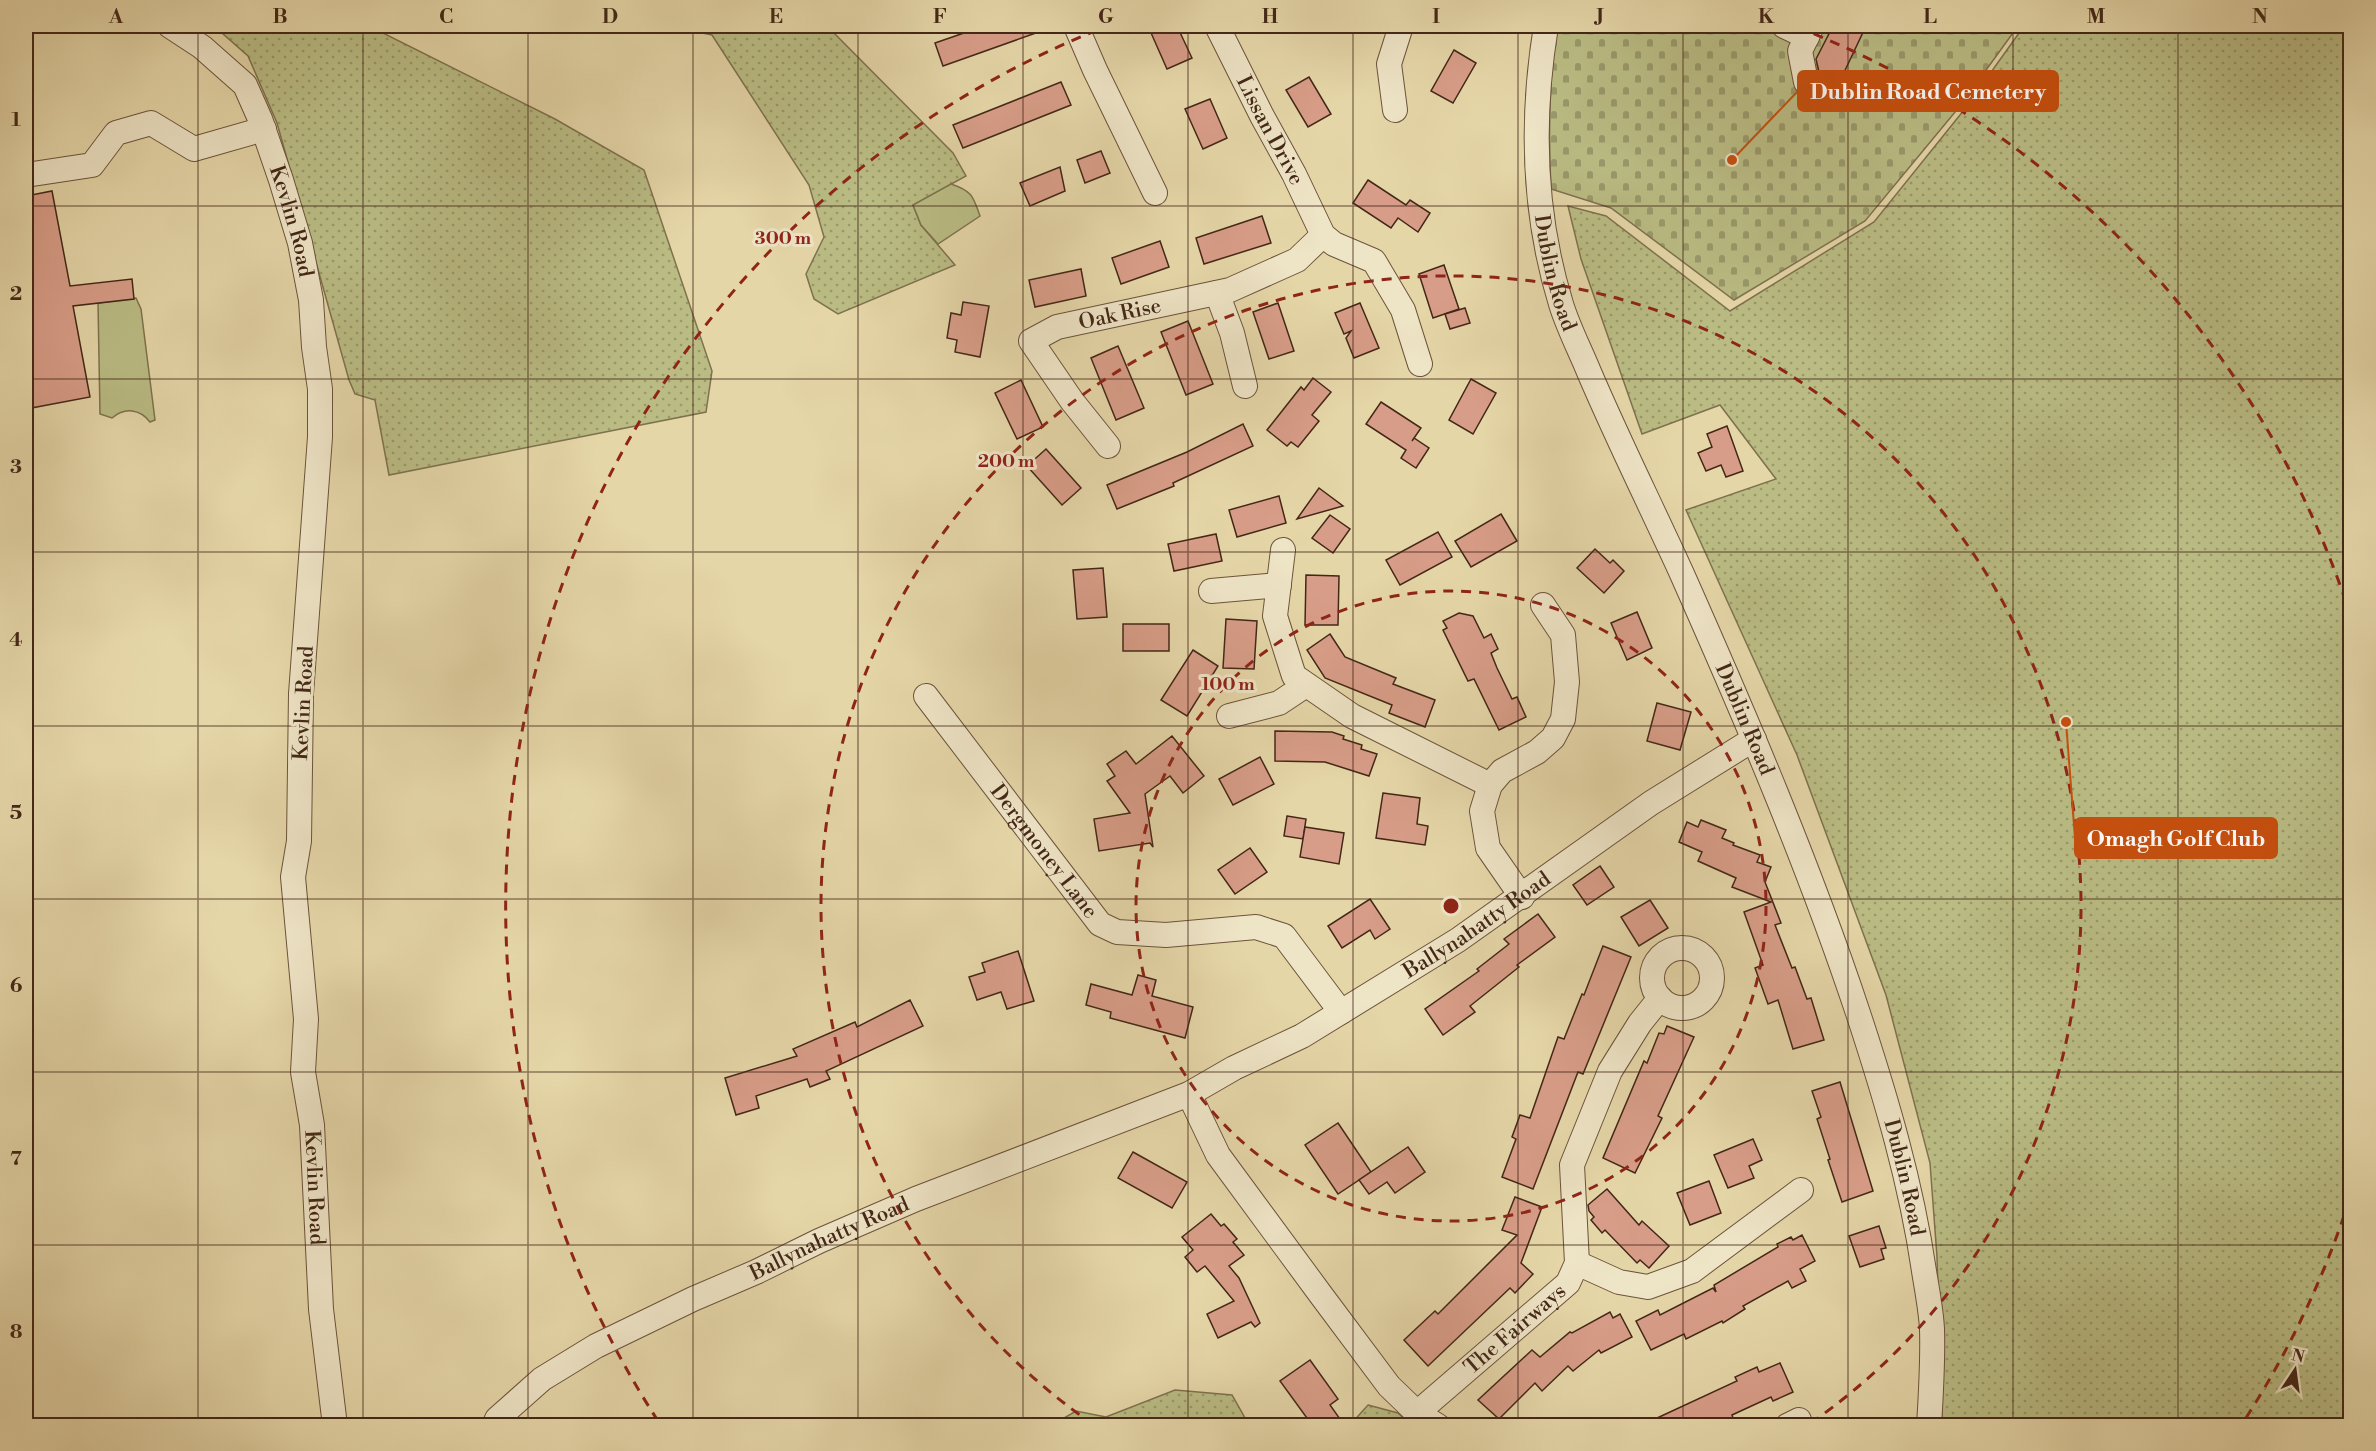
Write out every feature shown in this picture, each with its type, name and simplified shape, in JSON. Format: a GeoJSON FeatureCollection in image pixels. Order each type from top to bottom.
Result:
{"type":"FeatureCollection","features":[{"type":"Feature","properties":{"kind":"street","name":"Kevlin Road"},"geometry":{"type":"LineString","coordinates":[[171,26],[202,47],[244,85],[264,129],[300,243],[311,300],[320,389],[320,436],[301,694],[299,841],[293,877],[306,1018],[303,1072],[312,1125],[321,1309],[335,1425]]}},
{"type":"Feature","properties":{"kind":"street"},"geometry":{"type":"LineString","coordinates":[[1076,26],[1155,193]]}},
{"type":"Feature","properties":{"kind":"street","name":"Lissan Drive"},"geometry":{"type":"LineString","coordinates":[[1217,26],[1323,235]]}},
{"type":"Feature","properties":{"kind":"street"},"geometry":{"type":"LineString","coordinates":[[1395,110],[1389,64],[1401,26]]}},
{"type":"Feature","properties":{"kind":"street","name":"Dublin Road"},"geometry":{"type":"LineString","coordinates":[[1546,26],[1538,73],[1536,144],[1546,245],[1561,306],[1614,431],[1681,572],[1754,739],[1829,927],[1889,1110],[1907,1177],[1920,1242],[1932,1326],[1929,1425]]}},
{"type":"Feature","properties":{"kind":"street"},"geometry":{"type":"LineString","coordinates":[[1784,26],[1810,31],[1800,51],[1806,82],[1834,96]]}},
{"type":"Feature","properties":{"kind":"street"},"geometry":{"type":"LineString","coordinates":[[26,176],[92,165],[117,133],[151,123],[194,149],[264,129]]}},
{"type":"Feature","properties":{"kind":"street"},"geometry":{"type":"LineString","coordinates":[[1323,235],[1334,244],[1374,261],[1403,309],[1420,364]]}},
{"type":"Feature","properties":{"kind":"street","name":"Oak Rise"},"geometry":{"type":"LineString","coordinates":[[1108,446],[1072,401],[1031,341],[1057,327],[1230,290],[1297,260],[1323,235]]}},
{"type":"Feature","properties":{"kind":"street"},"geometry":{"type":"LineString","coordinates":[[1217,293],[1232,333],[1245,386]]}},
{"type":"Feature","properties":{"kind":"street"},"geometry":{"type":"LineString","coordinates":[[1282,550],[1275,616],[1294,676],[1352,716],[1490,785]]}},
{"type":"Feature","properties":{"kind":"street"},"geometry":{"type":"LineString","coordinates":[[1211,591],[1279,585]]}},
{"type":"Feature","properties":{"kind":"street"},"geometry":{"type":"LineString","coordinates":[[1522,897],[1488,849],[1482,811],[1490,785],[1502,771],[1538,752],[1553,738],[1563,719],[1567,682],[1563,635],[1543,605]]}},
{"type":"Feature","properties":{"kind":"street"},"geometry":{"type":"LineString","coordinates":[[1229,716],[1279,703],[1306,684]]}},
{"type":"Feature","properties":{"kind":"street","name":"Dergmoney Lane"},"geometry":{"type":"LineString","coordinates":[[926,696],[1100,924],[1117,932],[1166,935],[1256,927],[1284,936],[1341,1012]]}},
{"type":"Feature","properties":{"kind":"street","name":"Ballynahatty Road"},"geometry":{"type":"LineString","coordinates":[[494,1425],[497,1419],[542,1379],[596,1346],[693,1299],[756,1272],[819,1240],[916,1199],[1190,1094],[1234,1068],[1302,1036],[1458,940],[1522,897],[1651,803],[1754,739]]}},
{"type":"Feature","properties":{"kind":"street","name":"The Fairways"},"geometry":{"type":"LineString","coordinates":[[1417,1413],[1568,1283],[1577,1263],[1572,1165],[1610,1071],[1640,1023],[1660,998]]}},
{"type":"Feature","properties":{"kind":"street"},"geometry":{"type":"LineString","coordinates":[[1190,1094],[1221,1160],[1389,1386],[1417,1413],[1438,1425]]}},
{"type":"Feature","properties":{"kind":"street"},"geometry":{"type":"LineString","coordinates":[[1577,1263],[1619,1282],[1648,1287],[1692,1271],[1801,1190]]}},
{"type":"Feature","properties":{"kind":"green space"},"geometry":{"type":"Polygon","coordinates":[[[214,26],[369,26],[555,119],[644,170],[712,371],[706,412],[389,475],[375,400],[355,394],[349,380],[277,123],[248,56],[214,26]]]}},
{"type":"Feature","properties":{"kind":"green space"},"geometry":{"type":"Polygon","coordinates":[[[683,26],[827,26],[953,153],[966,176],[913,205],[921,225],[955,265],[838,314],[814,299],[806,274],[824,237],[809,185],[712,35],[683,29],[683,26]]]}},
{"type":"Feature","properties":{"kind":"green space"},"geometry":{"type":"Polygon","coordinates":[[[1556,26],[2018,26],[1960,106],[1865,221],[1734,300],[1611,208],[1551,189],[1550,107],[1556,26]]]}},
{"type":"Feature","properties":{"kind":"green space"},"geometry":{"type":"Polygon","coordinates":[[[2024,26],[2350,26],[2350,1425],[1942,1425],[1937,1257],[1930,1163],[1886,995],[1797,755],[1686,510],[1776,479],[1720,405],[1642,434],[1581,259],[1568,206],[1606,216],[1730,311],[1874,222],[1964,110],[2024,26]]]}},
{"type":"Feature","properties":{"kind":"green space"},"geometry":{"type":"Polygon","coordinates":[[[951,184],[971,195],[980,216],[938,244],[921,225],[913,205],[951,184]]]}},
{"type":"Feature","properties":{"kind":"green space"},"geometry":{"type":"Polygon","coordinates":[[[136,298],[141,309],[155,420],[150,422],[142,414],[132,411],[122,412],[112,418],[100,414],[98,303],[136,298]]]}},
{"type":"Feature","properties":{"kind":"green space"},"geometry":{"type":"Polygon","coordinates":[[[1175,1390],[1232,1395],[1249,1425],[1052,1425],[1076,1411],[1106,1417],[1175,1390]]]}},
{"type":"Feature","properties":{"kind":"green space"},"geometry":{"type":"Polygon","coordinates":[[[1368,1405],[1398,1413],[1411,1425],[1350,1425],[1368,1405]]]}},
{"type":"Feature","properties":{"kind":"building"},"geometry":{"type":"Polygon","coordinates":[[[984,26],[1049,26],[1050,28],[943,66],[935,43],[984,26]]]}},
{"type":"Feature","properties":{"kind":"building"},"geometry":{"type":"Polygon","coordinates":[[[1148,26],[1177,26],[1192,58],[1167,69],[1148,26]]]}},
{"type":"Feature","properties":{"kind":"building"},"geometry":{"type":"Polygon","coordinates":[[[1833,26],[1866,26],[1839,83],[1819,72],[1816,59],[1833,26]]]}},
{"type":"Feature","properties":{"kind":"building"},"geometry":{"type":"Polygon","coordinates":[[[1454,50],[1476,63],[1453,103],[1431,91],[1454,50]]]}},
{"type":"Feature","properties":{"kind":"building"},"geometry":{"type":"Polygon","coordinates":[[[1309,77],[1331,114],[1308,127],[1286,90],[1309,77]]]}},
{"type":"Feature","properties":{"kind":"building"},"geometry":{"type":"Polygon","coordinates":[[[1061,82],[1071,105],[963,148],[953,125],[1061,82]]]}},
{"type":"Feature","properties":{"kind":"building"},"geometry":{"type":"Polygon","coordinates":[[[1210,99],[1227,138],[1203,149],[1185,109],[1210,99]]]}},
{"type":"Feature","properties":{"kind":"building"},"geometry":{"type":"Polygon","coordinates":[[[1101,151],[1110,173],[1085,183],[1077,160],[1101,151]]]}},
{"type":"Feature","properties":{"kind":"building"},"geometry":{"type":"Polygon","coordinates":[[[1060,167],[1065,191],[1030,206],[1020,183],[1060,167]]]}},
{"type":"Feature","properties":{"kind":"building"},"geometry":{"type":"Polygon","coordinates":[[[1368,180],[1406,205],[1410,200],[1430,213],[1418,232],[1398,218],[1391,228],[1353,203],[1368,180]]]}},
{"type":"Feature","properties":{"kind":"building"},"geometry":{"type":"Polygon","coordinates":[[[52,191],[70,286],[132,279],[134,299],[73,306],[90,397],[26,409],[26,345],[33,344],[26,304],[26,196],[52,191]]]}},
{"type":"Feature","properties":{"kind":"building"},"geometry":{"type":"Polygon","coordinates":[[[1262,216],[1271,243],[1204,264],[1196,238],[1262,216]]]}},
{"type":"Feature","properties":{"kind":"building"},"geometry":{"type":"Polygon","coordinates":[[[1160,241],[1169,267],[1121,284],[1112,258],[1160,241]]]}},
{"type":"Feature","properties":{"kind":"building"},"geometry":{"type":"Polygon","coordinates":[[[1444,265],[1459,309],[1433,318],[1419,274],[1444,265]]]}},
{"type":"Feature","properties":{"kind":"building"},"geometry":{"type":"Polygon","coordinates":[[[1081,269],[1086,296],[1035,307],[1029,280],[1081,269]]]}},
{"type":"Feature","properties":{"kind":"building"},"geometry":{"type":"Polygon","coordinates":[[[963,302],[989,306],[980,357],[955,352],[957,340],[947,338],[951,313],[961,315],[963,302]]]}},
{"type":"Feature","properties":{"kind":"building"},"geometry":{"type":"Polygon","coordinates":[[[1278,303],[1294,351],[1269,359],[1253,312],[1278,303]]]}},
{"type":"Feature","properties":{"kind":"building"},"geometry":{"type":"Polygon","coordinates":[[[1360,303],[1379,348],[1354,358],[1346,338],[1351,331],[1344,334],[1335,313],[1360,303]]]}},
{"type":"Feature","properties":{"kind":"building"},"geometry":{"type":"Polygon","coordinates":[[[1465,308],[1470,323],[1450,329],[1445,314],[1465,308]]]}},
{"type":"Feature","properties":{"kind":"building"},"geometry":{"type":"Polygon","coordinates":[[[1188,321],[1213,384],[1186,395],[1161,332],[1188,321]]]}},
{"type":"Feature","properties":{"kind":"building"},"geometry":{"type":"Polygon","coordinates":[[[1118,346],[1144,408],[1116,420],[1091,358],[1118,346]]]}},
{"type":"Feature","properties":{"kind":"building"},"geometry":{"type":"Polygon","coordinates":[[[1313,378],[1331,392],[1312,415],[1319,421],[1298,447],[1291,442],[1287,446],[1267,430],[1301,387],[1304,390],[1313,378]]]}},
{"type":"Feature","properties":{"kind":"building"},"geometry":{"type":"Polygon","coordinates":[[[1471,379],[1496,393],[1473,434],[1449,420],[1471,379]]]}},
{"type":"Feature","properties":{"kind":"building"},"geometry":{"type":"Polygon","coordinates":[[[1021,380],[1043,427],[1017,439],[995,393],[1021,380]]]}},
{"type":"Feature","properties":{"kind":"building"},"geometry":{"type":"Polygon","coordinates":[[[1381,402],[1421,428],[1414,438],[1429,448],[1416,468],[1401,458],[1406,450],[1366,424],[1381,402]]]}},
{"type":"Feature","properties":{"kind":"building"},"geometry":{"type":"Polygon","coordinates":[[[1243,424],[1253,446],[1173,483],[1174,486],[1117,509],[1107,485],[1187,452],[1243,424]]]}},
{"type":"Feature","properties":{"kind":"building"},"geometry":{"type":"Polygon","coordinates":[[[1727,426],[1743,471],[1726,477],[1721,465],[1706,471],[1698,453],[1712,447],[1707,434],[1727,426]]]}},
{"type":"Feature","properties":{"kind":"building"},"geometry":{"type":"Polygon","coordinates":[[[1046,449],[1081,488],[1062,505],[1027,466],[1046,449]]]}},
{"type":"Feature","properties":{"kind":"building"},"geometry":{"type":"Polygon","coordinates":[[[1319,488],[1343,506],[1297,519],[1319,488]]]}},
{"type":"Feature","properties":{"kind":"building"},"geometry":{"type":"Polygon","coordinates":[[[1279,496],[1286,523],[1237,537],[1229,510],[1279,496]]]}},
{"type":"Feature","properties":{"kind":"building"},"geometry":{"type":"Polygon","coordinates":[[[1501,514],[1517,541],[1471,567],[1455,541],[1501,514]]]}},
{"type":"Feature","properties":{"kind":"building"},"geometry":{"type":"Polygon","coordinates":[[[1330,515],[1350,529],[1333,553],[1312,538],[1330,515]]]}},
{"type":"Feature","properties":{"kind":"building"},"geometry":{"type":"Polygon","coordinates":[[[1438,532],[1452,557],[1400,585],[1386,560],[1438,532]]]}},
{"type":"Feature","properties":{"kind":"building"},"geometry":{"type":"Polygon","coordinates":[[[1216,534],[1222,561],[1174,571],[1168,544],[1216,534]]]}},
{"type":"Feature","properties":{"kind":"building"},"geometry":{"type":"Polygon","coordinates":[[[1595,549],[1610,563],[1613,560],[1624,571],[1604,593],[1577,568],[1595,549]]]}},
{"type":"Feature","properties":{"kind":"building"},"geometry":{"type":"Polygon","coordinates":[[[1103,568],[1107,617],[1077,619],[1073,570],[1103,568]]]}},
{"type":"Feature","properties":{"kind":"building"},"geometry":{"type":"Polygon","coordinates":[[[1306,575],[1339,576],[1338,625],[1305,625],[1306,575]]]}},
{"type":"Feature","properties":{"kind":"building"},"geometry":{"type":"Polygon","coordinates":[[[1637,612],[1652,648],[1627,660],[1611,623],[1637,612]]]}},
{"type":"Feature","properties":{"kind":"building"},"geometry":{"type":"Polygon","coordinates":[[[1459,613],[1473,616],[1484,638],[1491,634],[1498,649],[1491,653],[1497,668],[1512,699],[1517,697],[1526,717],[1499,730],[1474,679],[1468,681],[1443,630],[1447,628],[1443,621],[1459,613]]]}},
{"type":"Feature","properties":{"kind":"building"},"geometry":{"type":"Polygon","coordinates":[[[1226,619],[1257,621],[1254,669],[1223,668],[1226,619]]]}},
{"type":"Feature","properties":{"kind":"building"},"geometry":{"type":"Polygon","coordinates":[[[1123,624],[1169,624],[1169,651],[1123,651],[1123,624]]]}},
{"type":"Feature","properties":{"kind":"building"},"geometry":{"type":"Polygon","coordinates":[[[1330,634],[1345,657],[1396,678],[1393,684],[1435,700],[1425,727],[1389,713],[1392,705],[1325,678],[1307,650],[1330,634]]]}},
{"type":"Feature","properties":{"kind":"building"},"geometry":{"type":"Polygon","coordinates":[[[1193,650],[1218,666],[1187,716],[1161,700],[1193,650]]]}},
{"type":"Feature","properties":{"kind":"building"},"geometry":{"type":"Polygon","coordinates":[[[1657,703],[1691,712],[1680,750],[1647,741],[1657,703]]]}},
{"type":"Feature","properties":{"kind":"building"},"geometry":{"type":"Polygon","coordinates":[[[1275,731],[1332,732],[1344,736],[1343,739],[1362,745],[1361,749],[1377,754],[1369,776],[1325,762],[1275,761],[1275,731]]]}},
{"type":"Feature","properties":{"kind":"building"},"geometry":{"type":"Polygon","coordinates":[[[1172,736],[1204,776],[1183,793],[1170,776],[1145,794],[1153,847],[1150,843],[1099,851],[1094,819],[1130,813],[1107,781],[1115,776],[1107,764],[1126,751],[1136,764],[1172,736]]]}},
{"type":"Feature","properties":{"kind":"building"},"geometry":{"type":"Polygon","coordinates":[[[1260,757],[1274,784],[1233,805],[1219,779],[1260,757]]]}},
{"type":"Feature","properties":{"kind":"building"},"geometry":{"type":"Polygon","coordinates":[[[1383,793],[1420,798],[1417,824],[1428,826],[1425,845],[1376,838],[1383,793]]]}},
{"type":"Feature","properties":{"kind":"building"},"geometry":{"type":"Polygon","coordinates":[[[1287,816],[1306,819],[1303,839],[1284,836],[1287,816]]]}},
{"type":"Feature","properties":{"kind":"building"},"geometry":{"type":"Polygon","coordinates":[[[1701,820],[1726,830],[1722,838],[1734,843],[1733,845],[1760,855],[1757,862],[1771,867],[1765,882],[1781,923],[1775,925],[1807,999],[1811,998],[1824,1040],[1793,1049],[1778,1000],[1768,1004],[1755,968],[1763,965],[1744,912],[1771,902],[1732,887],[1736,878],[1698,861],[1702,852],[1679,842],[1687,822],[1698,827],[1701,820]]]}},
{"type":"Feature","properties":{"kind":"building"},"geometry":{"type":"Polygon","coordinates":[[[1305,827],[1344,833],[1339,864],[1300,857],[1305,827]]]}},
{"type":"Feature","properties":{"kind":"building"},"geometry":{"type":"Polygon","coordinates":[[[1250,848],[1267,872],[1235,894],[1218,870],[1250,848]]]}},
{"type":"Feature","properties":{"kind":"building"},"geometry":{"type":"Polygon","coordinates":[[[1600,866],[1614,887],[1587,905],[1573,885],[1600,866]]]}},
{"type":"Feature","properties":{"kind":"building"},"geometry":{"type":"Polygon","coordinates":[[[1370,899],[1390,929],[1375,939],[1370,930],[1342,948],[1328,926],[1370,899]]]}},
{"type":"Feature","properties":{"kind":"building"},"geometry":{"type":"Polygon","coordinates":[[[1650,900],[1668,928],[1639,946],[1621,917],[1650,900]]]}},
{"type":"Feature","properties":{"kind":"building"},"geometry":{"type":"Polygon","coordinates":[[[1538,914],[1555,937],[1517,965],[1519,967],[1470,1006],[1475,1012],[1443,1035],[1425,1009],[1479,971],[1477,969],[1509,944],[1504,939],[1538,914]]]}},
{"type":"Feature","properties":{"kind":"building"},"geometry":{"type":"Polygon","coordinates":[[[1603,946],[1631,957],[1583,1074],[1578,1072],[1533,1189],[1502,1177],[1516,1139],[1512,1137],[1520,1115],[1530,1118],[1558,1037],[1564,1039],[1603,946]]]}},
{"type":"Feature","properties":{"kind":"building"},"geometry":{"type":"Polygon","coordinates":[[[1018,951],[1034,1001],[1007,1009],[1001,992],[977,1000],[969,977],[985,972],[982,963],[1018,951]]]}},
{"type":"Feature","properties":{"kind":"building"},"geometry":{"type":"Polygon","coordinates":[[[1138,975],[1156,980],[1152,996],[1193,1007],[1185,1038],[1110,1018],[1111,1012],[1086,1005],[1091,984],[1132,995],[1138,975]]]}},
{"type":"Feature","properties":{"kind":"building"},"geometry":{"type":"Polygon","coordinates":[[[910,1000],[923,1026],[826,1071],[830,1079],[810,1087],[807,1079],[756,1096],[759,1108],[736,1115],[725,1078],[797,1056],[793,1049],[855,1022],[857,1027],[910,1000]]]}},
{"type":"Feature","properties":{"kind":"building"},"geometry":{"type":"Polygon","coordinates":[[[1667,1026],[1694,1037],[1658,1116],[1662,1118],[1635,1173],[1603,1158],[1644,1061],[1647,1063],[1659,1033],[1664,1034],[1667,1026]]]}},
{"type":"Feature","properties":{"kind":"building"},"geometry":{"type":"Polygon","coordinates":[[[1840,1082],[1873,1191],[1842,1202],[1828,1160],[1830,1159],[1817,1119],[1821,1117],[1812,1091],[1840,1082]]]}},
{"type":"Feature","properties":{"kind":"building"},"geometry":{"type":"Polygon","coordinates":[[[1338,1123],[1371,1172],[1338,1194],[1305,1145],[1338,1123]]]}},
{"type":"Feature","properties":{"kind":"building"},"geometry":{"type":"Polygon","coordinates":[[[1753,1139],[1762,1160],[1749,1166],[1754,1178],[1728,1188],[1714,1155],[1753,1139]]]}},
{"type":"Feature","properties":{"kind":"building"},"geometry":{"type":"Polygon","coordinates":[[[1408,1147],[1425,1172],[1395,1193],[1387,1182],[1369,1194],[1359,1180],[1408,1147]]]}},
{"type":"Feature","properties":{"kind":"building"},"geometry":{"type":"Polygon","coordinates":[[[1133,1152],[1187,1182],[1172,1208],[1118,1178],[1133,1152]]]}},
{"type":"Feature","properties":{"kind":"building"},"geometry":{"type":"Polygon","coordinates":[[[1709,1181],[1721,1213],[1690,1225],[1677,1193],[1709,1181]]]}},
{"type":"Feature","properties":{"kind":"building"},"geometry":{"type":"Polygon","coordinates":[[[1607,1189],[1639,1225],[1642,1221],[1669,1246],[1649,1268],[1640,1260],[1637,1263],[1605,1230],[1602,1233],[1591,1220],[1594,1217],[1588,1205],[1607,1189]]]}},
{"type":"Feature","properties":{"kind":"building"},"geometry":{"type":"Polygon","coordinates":[[[1515,1197],[1542,1207],[1521,1263],[1533,1274],[1515,1293],[1510,1288],[1428,1366],[1404,1340],[1435,1311],[1438,1314],[1517,1235],[1502,1230],[1515,1197]]]}},
{"type":"Feature","properties":{"kind":"building"},"geometry":{"type":"Polygon","coordinates":[[[1211,1214],[1221,1226],[1224,1224],[1237,1239],[1233,1242],[1244,1255],[1229,1266],[1239,1278],[1260,1323],[1255,1327],[1251,1322],[1218,1338],[1207,1314],[1234,1301],[1205,1266],[1197,1272],[1185,1257],[1193,1250],[1182,1237],[1211,1214]]]}},
{"type":"Feature","properties":{"kind":"building"},"geometry":{"type":"Polygon","coordinates":[[[1879,1226],[1886,1248],[1881,1249],[1884,1259],[1860,1267],[1849,1236],[1879,1226]]]}},
{"type":"Feature","properties":{"kind":"building"},"geometry":{"type":"Polygon","coordinates":[[[1802,1235],[1815,1261],[1800,1269],[1806,1281],[1792,1288],[1788,1281],[1743,1306],[1745,1309],[1723,1323],[1722,1321],[1686,1339],[1684,1334],[1651,1350],[1636,1321],[1658,1310],[1660,1315],[1713,1288],[1716,1292],[1714,1285],[1778,1247],[1777,1244],[1791,1237],[1793,1240],[1802,1235]]]}},
{"type":"Feature","properties":{"kind":"building"},"geometry":{"type":"Polygon","coordinates":[[[1610,1312],[1613,1318],[1620,1314],[1632,1337],[1601,1353],[1599,1350],[1573,1371],[1568,1366],[1542,1391],[1535,1383],[1499,1419],[1478,1400],[1532,1350],[1540,1357],[1570,1332],[1610,1312]]]}},
{"type":"Feature","properties":{"kind":"building"},"geometry":{"type":"Polygon","coordinates":[[[1310,1360],[1338,1399],[1330,1405],[1340,1419],[1331,1425],[1312,1425],[1280,1381],[1310,1360]]]}},
{"type":"Feature","properties":{"kind":"building"},"geometry":{"type":"Polygon","coordinates":[[[1780,1363],[1793,1392],[1773,1401],[1771,1397],[1716,1425],[1642,1425],[1737,1381],[1735,1377],[1757,1367],[1759,1372],[1780,1363]]]}},
{"type":"Feature","properties":{"kind":"place","name":"Dublin Road Cemetery"},"geometry":{"type":"Point","coordinates":[1732,160]}},
{"type":"Feature","properties":{"kind":"place","name":"Omagh Golf Club"},"geometry":{"type":"Point","coordinates":[2066,722]}}]}
